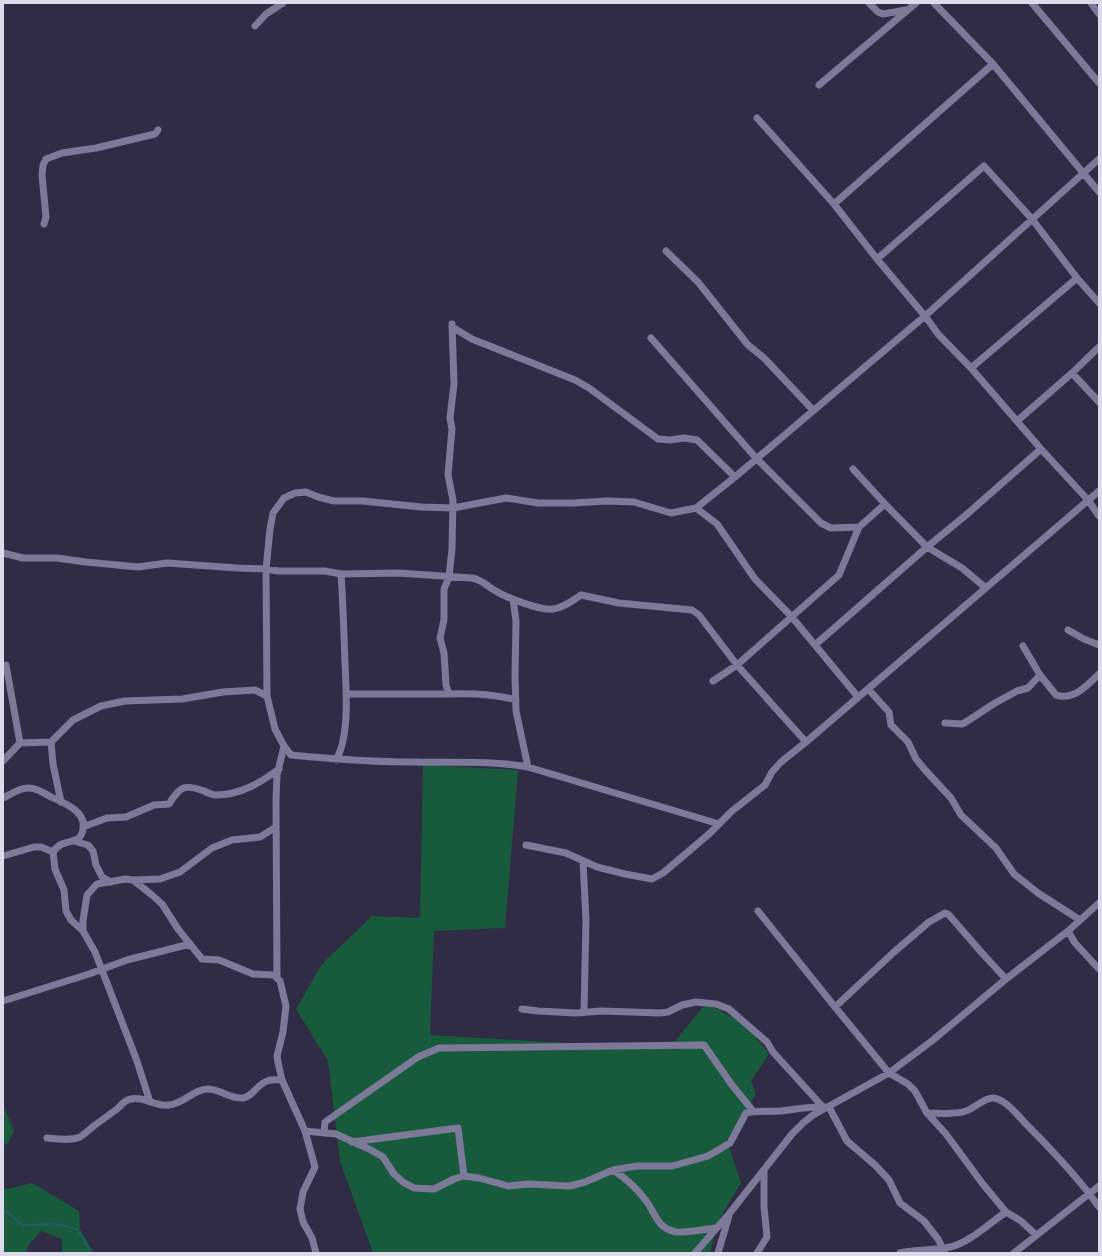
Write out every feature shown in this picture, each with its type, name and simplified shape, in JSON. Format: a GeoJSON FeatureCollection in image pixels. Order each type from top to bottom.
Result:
{"type":"FeatureCollection","features":[{"type":"Feature","properties":{"kind":"street"},"geometry":{"type":"LineString","coordinates":[[255,26],[266,14],[283,3]]}},
{"type":"Feature","properties":{"kind":"street"},"geometry":{"type":"LineString","coordinates":[[869,3],[878,12],[883,14],[907,10]]}},
{"type":"Feature","properties":{"kind":"street"},"geometry":{"type":"LineString","coordinates":[[819,85],[916,3]]}},
{"type":"Feature","properties":{"kind":"street"},"geometry":{"type":"LineString","coordinates":[[934,3],[992,64],[1099,192]]}},
{"type":"Feature","properties":{"kind":"street"},"geometry":{"type":"LineString","coordinates":[[1032,3],[1099,83]]}},
{"type":"Feature","properties":{"kind":"street"},"geometry":{"type":"LineString","coordinates":[[1091,3],[1099,14]]}},
{"type":"Feature","properties":{"kind":"street"},"geometry":{"type":"LineString","coordinates":[[834,204],[992,64]]}},
{"type":"Feature","properties":{"kind":"street"},"geometry":{"type":"LineString","coordinates":[[757,118],[834,204],[938,334],[1088,500],[1099,516]]}},
{"type":"Feature","properties":{"kind":"street"},"geometry":{"type":"LineString","coordinates":[[44,224],[46,217],[42,175],[43,165],[46,159],[62,152],[96,148],[155,134],[158,130]]}},
{"type":"Feature","properties":{"kind":"street"},"geometry":{"type":"LineString","coordinates":[[719,824],[528,767],[512,764],[482,762],[336,760],[291,755],[284,746],[275,729],[267,696],[266,569],[273,513],[284,498],[295,493],[306,492],[334,501],[363,501],[421,507],[453,508],[506,498],[538,503],[607,501],[634,502],[670,512],[696,508],[735,477],[925,316],[1099,159]]}},
{"type":"Feature","properties":{"kind":"street"},"geometry":{"type":"LineString","coordinates":[[877,259],[984,166],[1032,219],[1077,278],[1099,303]]}},
{"type":"Feature","properties":{"kind":"street"},"geometry":{"type":"LineString","coordinates":[[666,251],[698,282],[748,346],[764,358],[813,410]]}},
{"type":"Feature","properties":{"kind":"street"},"geometry":{"type":"LineString","coordinates":[[970,368],[1077,278]]}},
{"type":"Feature","properties":{"kind":"street"},"geometry":{"type":"LineString","coordinates":[[449,694],[446,685],[444,653],[440,638],[444,620],[444,589],[449,577],[452,550],[453,500],[448,475],[452,429],[450,418],[454,384],[452,325],[472,339],[575,380],[589,388],[658,439],[670,440],[684,438],[697,440],[735,477]]}},
{"type":"Feature","properties":{"kind":"street"},"geometry":{"type":"LineString","coordinates":[[651,338],[756,458],[821,523],[831,528],[859,526]]}},
{"type":"Feature","properties":{"kind":"street"},"geometry":{"type":"LineString","coordinates":[[1017,421],[1099,348]]}},
{"type":"Feature","properties":{"kind":"street"},"geometry":{"type":"LineString","coordinates":[[1072,373],[1099,402]]}},
{"type":"Feature","properties":{"kind":"street"},"geometry":{"type":"LineString","coordinates":[[815,645],[1041,449]]}},
{"type":"Feature","properties":{"kind":"street"},"geometry":{"type":"LineString","coordinates":[[853,469],[927,547],[962,568],[986,588]]}},
{"type":"Feature","properties":{"kind":"street"},"geometry":{"type":"LineString","coordinates":[[526,845],[566,853],[583,862],[597,867],[625,874],[652,879],[663,873],[732,811],[765,785],[772,772],[781,762],[1099,491]]}},
{"type":"Feature","properties":{"kind":"street"},"geometry":{"type":"LineString","coordinates":[[713,681],[737,665],[839,575],[859,526],[885,504]]}},
{"type":"Feature","properties":{"kind":"street"},"geometry":{"type":"LineString","coordinates":[[696,508],[717,524],[755,579],[791,616],[858,697]]}},
{"type":"Feature","properties":{"kind":"street"},"geometry":{"type":"LineString","coordinates":[[3,553],[23,558],[58,558],[138,567],[167,563],[266,569],[278,572],[325,572],[342,574],[398,573],[449,577],[480,580],[493,590],[538,607],[552,609],[562,607],[581,596],[619,603],[692,610],[699,614],[737,665],[806,742]]}},
{"type":"Feature","properties":{"kind":"street"},"geometry":{"type":"LineString","coordinates":[[336,760],[341,752],[345,724],[346,694],[342,574]]}},
{"type":"Feature","properties":{"kind":"street"},"geometry":{"type":"LineString","coordinates":[[513,598],[516,620],[514,676],[516,711],[528,767]]}},
{"type":"Feature","properties":{"kind":"street"},"geometry":{"type":"LineString","coordinates":[[1068,630],[1099,645]]}},
{"type":"Feature","properties":{"kind":"street"},"geometry":{"type":"LineString","coordinates":[[1023,646],[1040,675],[1056,695],[1061,697],[1074,694],[1091,682],[1099,674]]}},
{"type":"Feature","properties":{"kind":"street"},"geometry":{"type":"LineString","coordinates":[[6,665],[20,743]]}},
{"type":"Feature","properties":{"kind":"street"},"geometry":{"type":"LineString","coordinates":[[945,723],[962,724],[966,722],[995,703],[1017,691],[1028,688],[1040,675]]}},
{"type":"Feature","properties":{"kind":"street"},"geometry":{"type":"LineString","coordinates":[[868,689],[889,712],[891,725],[908,742],[916,759],[951,798],[961,815],[996,848],[1014,874],[1038,893],[1080,920]]}},
{"type":"Feature","properties":{"kind":"street"},"geometry":{"type":"LineString","coordinates":[[3,761],[20,743],[50,742],[73,720],[101,706],[125,702],[182,698],[223,692],[255,690],[267,696]]}},
{"type":"Feature","properties":{"kind":"street"},"geometry":{"type":"LineString","coordinates":[[346,694],[460,694],[499,696],[516,700]]}},
{"type":"Feature","properties":{"kind":"street"},"geometry":{"type":"LineString","coordinates":[[50,742],[61,802]]}},
{"type":"Feature","properties":{"kind":"street"},"geometry":{"type":"LineString","coordinates":[[277,978],[276,827],[279,770],[284,746]]}},
{"type":"Feature","properties":{"kind":"street"},"geometry":{"type":"LineString","coordinates":[[83,827],[107,818],[126,817],[154,805],[169,804],[177,791],[185,787],[193,787],[214,796],[244,790],[262,782],[279,770]]}},
{"type":"Feature","properties":{"kind":"street"},"geometry":{"type":"LineString","coordinates":[[3,798],[28,788],[41,791],[71,806],[79,814],[83,821],[82,833],[79,839],[63,844],[53,852]]}},
{"type":"Feature","properties":{"kind":"street"},"geometry":{"type":"LineString","coordinates":[[150,1102],[137,1061],[101,968],[84,931],[83,921],[88,895],[96,884],[126,879],[160,879],[180,872],[212,848],[232,840],[260,837],[276,827]]}},
{"type":"Feature","properties":{"kind":"street"},"geometry":{"type":"LineString","coordinates":[[74,841],[88,845],[93,851],[96,865],[102,877],[111,882]]}},
{"type":"Feature","properties":{"kind":"street"},"geometry":{"type":"LineString","coordinates":[[3,856],[27,849],[41,847],[53,852]]}},
{"type":"Feature","properties":{"kind":"street"},"geometry":{"type":"LineString","coordinates":[[53,852],[55,869],[64,890],[66,911],[72,920],[84,931]]}},
{"type":"Feature","properties":{"kind":"street"},"geometry":{"type":"LineString","coordinates":[[583,862],[586,920],[584,1012]]}},
{"type":"Feature","properties":{"kind":"street"},"geometry":{"type":"LineString","coordinates":[[132,880],[162,904],[178,929],[202,959],[219,960],[253,974],[274,975],[280,981],[286,1006],[286,1018],[277,1056],[282,1080],[305,1131],[315,1167],[304,1192],[300,1208],[303,1222],[312,1238],[316,1253]]}},
{"type":"Feature","properties":{"kind":"street"},"geometry":{"type":"LineString","coordinates":[[695,1253],[803,1124],[826,1106],[889,1073],[933,1040],[1006,979],[1068,931],[1099,903]]}},
{"type":"Feature","properties":{"kind":"street"},"geometry":{"type":"LineString","coordinates":[[758,910],[834,1007],[889,1073],[908,1084],[915,1091],[927,1113],[946,1134],[982,1183],[1006,1212],[1021,1221],[1036,1235]]}},
{"type":"Feature","properties":{"kind":"street"},"geometry":{"type":"LineString","coordinates":[[834,1007],[923,927],[945,913],[949,915],[1006,979]]}},
{"type":"Feature","properties":{"kind":"street"},"geometry":{"type":"LineString","coordinates":[[1068,931],[1075,943],[1099,969]]}},
{"type":"Feature","properties":{"kind":"street"},"geometry":{"type":"LineString","coordinates":[[3,1001],[89,974],[101,968],[190,944]]}},
{"type":"Feature","properties":{"kind":"street"},"geometry":{"type":"LineString","coordinates":[[522,1008],[538,1011],[660,1013],[668,1012],[682,1005],[696,1002],[716,1004],[729,1009],[767,1042],[773,1052],[826,1106],[847,1141],[875,1165],[889,1180],[900,1203],[924,1221],[938,1239],[944,1250]]}},
{"type":"Feature","properties":{"kind":"street"},"geometry":{"type":"LineString","coordinates":[[324,1133],[325,1122],[418,1057],[439,1048],[704,1045],[732,1086],[753,1111]]}},
{"type":"Feature","properties":{"kind":"street"},"geometry":{"type":"LineString","coordinates":[[47,1138],[64,1139],[80,1136],[124,1102],[132,1098],[142,1099],[161,1106],[172,1105],[179,1103],[202,1090],[208,1089],[219,1091],[238,1098],[245,1098],[253,1093],[262,1083],[269,1080],[282,1080]]}},
{"type":"Feature","properties":{"kind":"street"},"geometry":{"type":"LineString","coordinates":[[927,1113],[955,1113],[966,1111],[993,1098],[1001,1100],[1040,1139],[1090,1194],[1099,1207]]}},
{"type":"Feature","properties":{"kind":"street"},"geometry":{"type":"LineString","coordinates":[[305,1131],[344,1136],[352,1142],[383,1157],[394,1174],[402,1182],[414,1188],[434,1189],[454,1179],[464,1176],[479,1178],[508,1186],[528,1184],[570,1186],[585,1182],[613,1170],[637,1166],[672,1166],[708,1156],[730,1143],[746,1113],[753,1111],[780,1111],[826,1106]]}},
{"type":"Feature","properties":{"kind":"street"},"geometry":{"type":"LineString","coordinates":[[352,1142],[458,1128],[464,1176]]}},
{"type":"Feature","properties":{"kind":"street"},"geometry":{"type":"LineString","coordinates":[[613,1170],[627,1179],[647,1203],[656,1219],[665,1228],[677,1232],[716,1228]]}},
{"type":"Feature","properties":{"kind":"street"},"geometry":{"type":"LineString","coordinates":[[757,1253],[767,1237],[764,1207],[764,1170]]}},
{"type":"Feature","properties":{"kind":"street"},"geometry":{"type":"LineString","coordinates":[[1014,1253],[1099,1186]]}},
{"type":"Feature","properties":{"kind":"street"},"geometry":{"type":"LineString","coordinates":[[900,1253],[916,1250],[944,1250],[959,1244],[1006,1212]]}},
{"type":"Feature","properties":{"kind":"street"},"geometry":{"type":"LineString","coordinates":[[718,1253],[729,1214]]}},
{"type":"Feature","properties":{"kind":"green space"},"geometry":{"type":"Polygon","coordinates":[[[423,765],[518,770],[505,928],[434,931],[430,1035],[669,1049],[706,1003],[745,1024],[769,1054],[751,1081],[756,1094],[727,1140],[741,1183],[724,1211],[716,1228],[710,1253],[373,1253],[340,1161],[328,1061],[296,1009],[322,964],[372,916],[420,918],[423,765]]]}},
{"type":"Feature","properties":{"kind":"green space"},"geometry":{"type":"Polygon","coordinates":[[[3,1105],[14,1131],[7,1145],[3,1142],[3,1105]]]}},
{"type":"Feature","properties":{"kind":"green space"},"geometry":{"type":"Polygon","coordinates":[[[32,1183],[79,1211],[80,1229],[94,1253],[62,1253],[62,1239],[41,1231],[28,1246],[26,1253],[3,1253],[3,1187],[7,1189],[32,1183]]]}},
{"type":"Feature","properties":{"kind":"waterway"},"geometry":{"type":"LineString","coordinates":[[3,1209],[23,1225],[56,1224],[77,1229],[86,1243],[90,1253]]}}]}
